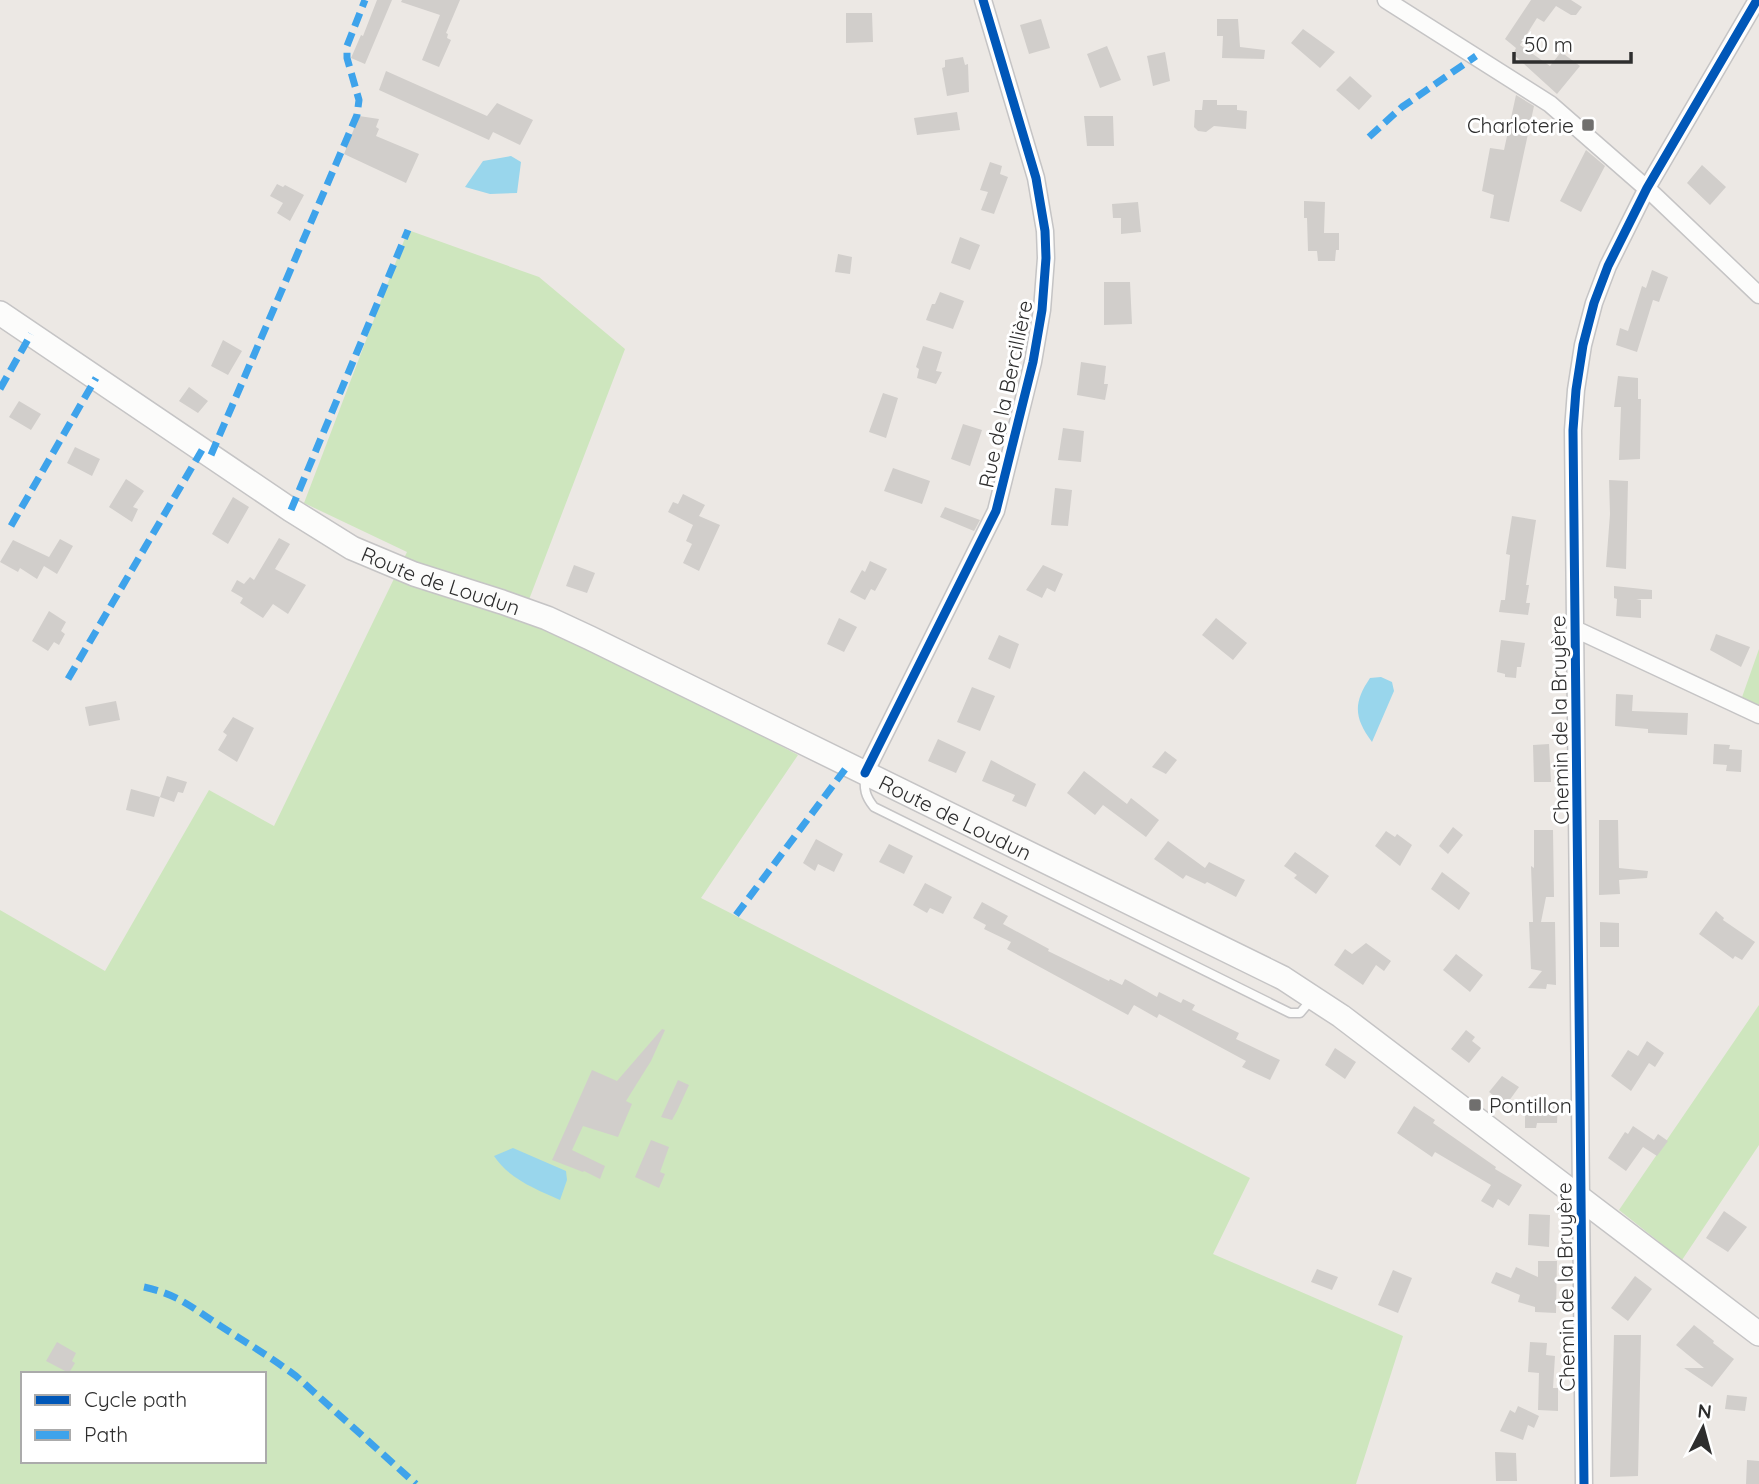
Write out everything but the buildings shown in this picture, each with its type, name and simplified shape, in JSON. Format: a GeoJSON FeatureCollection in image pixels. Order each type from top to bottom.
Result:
{"type":"FeatureCollection","features":[{"type":"Feature","properties":{"kind":"main road","name":"Route de Loudun"},"geometry":{"type":"LineString","coordinates":[[0,313],[291,510],[352,548],[414,575],[547,618],[1243,957],[1313,997],[1759,1334]]}},
{"type":"Feature","properties":{"kind":"street","name":"Rue de la Bercillière"},"geometry":{"type":"LineString","coordinates":[[865,772],[996,511],[1033,362],[1042,310],[1045,231],[1036,178],[983,0]]}},
{"type":"Feature","properties":{"kind":"street"},"geometry":{"type":"LineString","coordinates":[[1386,0],[1541,97],[1647,188],[1759,295]]}},
{"type":"Feature","properties":{"kind":"street","name":"Chemin de la Bruyère"},"geometry":{"type":"LineString","coordinates":[[1584,1484],[1573,430],[1576,390],[1583,345],[1599,291],[1621,236],[1757,0]]}},
{"type":"Feature","properties":{"kind":"street"},"geometry":{"type":"LineString","coordinates":[[1575,629],[1759,715]]}},
{"type":"Feature","properties":{"kind":"green space"},"geometry":{"type":"Polygon","coordinates":[[[408,230],[539,277],[625,349],[525,610],[798,755],[701,898],[1250,1178],[1213,1254],[1403,1336],[1356,1484],[0,1484],[0,910],[105,971],[209,790],[274,826],[407,552],[304,503],[408,230]]]}},
{"type":"Feature","properties":{"kind":"green space"},"geometry":{"type":"Polygon","coordinates":[[[1759,649],[1759,708],[1741,700],[1759,649]]]}},
{"type":"Feature","properties":{"kind":"green space"},"geometry":{"type":"Polygon","coordinates":[[[1759,1005],[1759,1145],[1682,1260],[1619,1210],[1759,1005]]]}},
{"type":"Feature","properties":{"kind":"water"},"geometry":{"type":"Polygon","coordinates":[[[511,156],[521,162],[517,193],[490,194],[465,187],[483,161],[511,156]]]}},
{"type":"Feature","properties":{"kind":"water"},"geometry":{"type":"Polygon","coordinates":[[[1381,677],[1392,682],[1394,691],[1372,742],[1359,718],[1358,703],[1370,678],[1381,677]]]}},
{"type":"Feature","properties":{"kind":"water"},"geometry":{"type":"Polygon","coordinates":[[[513,1148],[566,1171],[567,1180],[560,1200],[515,1177],[494,1156],[513,1148]]]}},
{"type":"Feature","properties":{"kind":"marked path"},"geometry":{"type":"LineString","coordinates":[[211,455],[357,115],[359,100],[347,58],[347,46],[365,0]]}},
{"type":"Feature","properties":{"kind":"marked path"},"geometry":{"type":"LineString","coordinates":[[1369,137],[1402,107],[1476,56]]}},
{"type":"Feature","properties":{"kind":"marked path"},"geometry":{"type":"LineString","coordinates":[[291,510],[408,230]]}},
{"type":"Feature","properties":{"kind":"marked path"},"geometry":{"type":"LineString","coordinates":[[0,389],[31,334]]}},
{"type":"Feature","properties":{"kind":"marked path"},"geometry":{"type":"LineString","coordinates":[[11,526],[96,378]]}},
{"type":"Feature","properties":{"kind":"marked path"},"geometry":{"type":"LineString","coordinates":[[68,679],[202,450]]}},
{"type":"Feature","properties":{"kind":"marked path"},"geometry":{"type":"LineString","coordinates":[[736,915],[849,764]]}},
{"type":"Feature","properties":{"kind":"marked path"},"geometry":{"type":"LineString","coordinates":[[144,1287],[185,1303],[287,1369],[416,1484]]}},
{"type":"Feature","properties":{"kind":"cycle path"},"geometry":{"type":"LineString","coordinates":[[865,773],[996,511],[1033,362],[1042,310],[1045,231],[1036,178],[983,0]]}},
{"type":"Feature","properties":{"kind":"cycle path"},"geometry":{"type":"LineString","coordinates":[[1584,1484],[1573,430],[1576,390],[1583,345],[1594,303],[1608,266],[1647,188],[1757,0]]}},
{"type":"Feature","properties":{"kind":"place","name":"Charloterie"},"geometry":{"type":"Point","coordinates":[1588,125]}},
{"type":"Feature","properties":{"kind":"place","name":"Pontillon"},"geometry":{"type":"Point","coordinates":[1475,1105]}}]}
